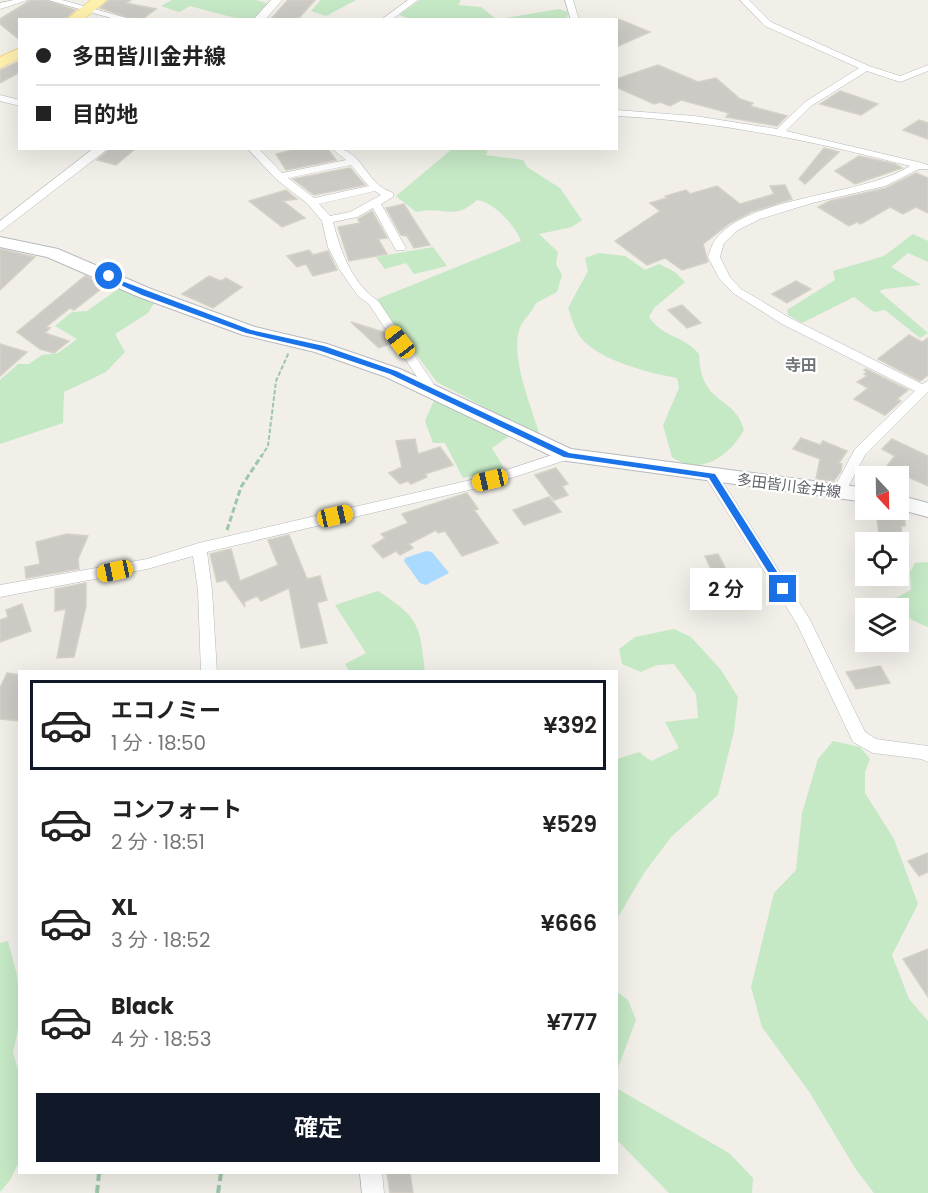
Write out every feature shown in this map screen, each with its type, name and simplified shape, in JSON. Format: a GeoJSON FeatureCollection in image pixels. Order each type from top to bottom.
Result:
{"type":"FeatureCollection","features":[{"type":"Feature","properties":{"kind":"main road"},"geometry":{"type":"LineString","coordinates":[[76,18],[100,0]]}},
{"type":"Feature","properties":{"kind":"main road"},"geometry":{"type":"LineString","coordinates":[[0,63],[18,53]]}},
{"type":"Feature","properties":{"kind":"main road","name":"多田皆川金井線"},"geometry":{"type":"LineString","coordinates":[[0,242],[52,253],[178,306],[249,332],[354,358],[432,389],[567,455],[855,494]]}},
{"type":"Feature","properties":{"kind":"main road"},"geometry":{"type":"LineString","coordinates":[[909,505],[928,510]]}},
{"type":"Feature","properties":{"kind":"street"},"geometry":{"type":"LineString","coordinates":[[0,6],[24,0]]}},
{"type":"Feature","properties":{"kind":"street"},"geometry":{"type":"LineString","coordinates":[[52,0],[121,18]]}},
{"type":"Feature","properties":{"kind":"street"},"geometry":{"type":"LineString","coordinates":[[260,18],[277,0]]}},
{"type":"Feature","properties":{"kind":"street"},"geometry":{"type":"LineString","coordinates":[[388,18],[414,0]]}},
{"type":"Feature","properties":{"kind":"street"},"geometry":{"type":"LineString","coordinates":[[569,0],[574,18]]}},
{"type":"Feature","properties":{"kind":"street"},"geometry":{"type":"LineString","coordinates":[[744,0],[768,24],[866,68],[900,79],[928,68]]}},
{"type":"Feature","properties":{"kind":"street"},"geometry":{"type":"LineString","coordinates":[[780,131],[808,104],[866,68]]}},
{"type":"Feature","properties":{"kind":"street"},"geometry":{"type":"LineString","coordinates":[[0,98],[18,102]]}},
{"type":"Feature","properties":{"kind":"street"},"geometry":{"type":"LineString","coordinates":[[618,113],[649,114],[780,131],[923,166]]}},
{"type":"Feature","properties":{"kind":"street"},"geometry":{"type":"LineString","coordinates":[[0,228],[100,150]]}},
{"type":"Feature","properties":{"kind":"street"},"geometry":{"type":"LineString","coordinates":[[253,150],[280,177],[312,201],[327,220],[334,247],[346,270],[362,294],[373,302],[432,389]]}},
{"type":"Feature","properties":{"kind":"street"},"geometry":{"type":"LineString","coordinates":[[327,220],[353,215],[389,195],[376,188],[354,161],[339,150]]}},
{"type":"Feature","properties":{"kind":"street"},"geometry":{"type":"LineString","coordinates":[[280,177],[354,161]]}},
{"type":"Feature","properties":{"kind":"street"},"geometry":{"type":"LineString","coordinates":[[839,492],[860,452],[926,387],[786,321],[737,291],[718,268],[714,251],[725,236],[762,216],[836,194],[877,185],[923,166]]}},
{"type":"Feature","properties":{"kind":"street"},"geometry":{"type":"LineString","coordinates":[[312,201],[376,188]]}},
{"type":"Feature","properties":{"kind":"street"},"geometry":{"type":"LineString","coordinates":[[376,204],[400,248]]}},
{"type":"Feature","properties":{"kind":"street"},"geometry":{"type":"LineString","coordinates":[[0,591],[118,570],[199,548],[490,480],[567,455]]}},
{"type":"Feature","properties":{"kind":"street"},"geometry":{"type":"LineString","coordinates":[[712,476],[804,622],[859,737],[873,746],[925,752],[928,755]]}},
{"type":"Feature","properties":{"kind":"street"},"geometry":{"type":"LineString","coordinates":[[199,548],[205,590],[209,670]]}},
{"type":"Feature","properties":{"kind":"street"},"geometry":{"type":"LineString","coordinates":[[371,1174],[373,1193]]}},
{"type":"Feature","properties":{"kind":"path"},"geometry":{"type":"LineString","coordinates":[[224,542],[241,487],[268,446],[276,381],[294,342]]}},
{"type":"Feature","properties":{"kind":"path"},"geometry":{"type":"LineString","coordinates":[[97,1193],[99,1174]]}},
{"type":"Feature","properties":{"kind":"path"},"geometry":{"type":"LineString","coordinates":[[218,1193],[221,1174]]}},
{"type":"Feature","properties":{"kind":"green space"},"geometry":{"type":"Polygon","coordinates":[[[172,0],[255,0],[267,3],[254,18],[235,18],[190,6],[179,12],[161,6],[172,0]]]}},
{"type":"Feature","properties":{"kind":"green space"},"geometry":{"type":"Polygon","coordinates":[[[321,0],[356,0],[326,16],[311,11],[321,0]]]}},
{"type":"Feature","properties":{"kind":"green space"},"geometry":{"type":"Polygon","coordinates":[[[420,0],[461,0],[458,5],[481,7],[495,18],[407,18],[399,15],[420,0]]]}},
{"type":"Feature","properties":{"kind":"green space"},"geometry":{"type":"Polygon","coordinates":[[[559,9],[568,12],[567,18],[505,18],[559,9]]]}},
{"type":"Feature","properties":{"kind":"green space"},"geometry":{"type":"Polygon","coordinates":[[[451,150],[488,150],[486,155],[523,160],[527,167],[560,188],[582,220],[572,227],[539,234],[558,252],[556,264],[562,275],[557,292],[536,303],[518,333],[518,361],[539,433],[533,433],[437,382],[375,300],[521,241],[514,228],[497,210],[477,200],[469,207],[455,212],[426,210],[416,212],[396,196],[451,150]]]}},
{"type":"Feature","properties":{"kind":"green space"},"geometry":{"type":"Polygon","coordinates":[[[913,234],[928,241],[928,262],[908,253],[891,267],[921,285],[879,291],[928,333],[920,338],[885,310],[874,312],[854,297],[802,323],[788,315],[787,310],[835,280],[833,271],[884,256],[913,234]]]}},
{"type":"Feature","properties":{"kind":"green space"},"geometry":{"type":"Polygon","coordinates":[[[433,247],[447,266],[414,274],[406,263],[385,269],[376,257],[433,247]]]}},
{"type":"Feature","properties":{"kind":"green space"},"geometry":{"type":"Polygon","coordinates":[[[599,253],[625,256],[645,270],[659,264],[675,272],[685,282],[654,308],[649,317],[661,329],[686,343],[699,354],[705,383],[711,392],[740,419],[744,430],[730,448],[713,461],[693,465],[672,457],[663,425],[679,388],[677,378],[626,365],[600,353],[589,346],[577,331],[568,308],[588,271],[585,258],[599,253]]]}},
{"type":"Feature","properties":{"kind":"green space"},"geometry":{"type":"Polygon","coordinates":[[[118,289],[154,303],[148,313],[115,334],[125,352],[106,372],[64,392],[63,423],[0,444],[0,380],[18,364],[29,364],[42,355],[58,353],[77,339],[55,326],[72,312],[87,311],[118,289]]]}},
{"type":"Feature","properties":{"kind":"green space"},"geometry":{"type":"Polygon","coordinates":[[[436,396],[512,434],[492,448],[504,468],[463,478],[445,443],[433,443],[425,421],[436,396]]]}},
{"type":"Feature","properties":{"kind":"green space"},"geometry":{"type":"Polygon","coordinates":[[[928,562],[928,627],[909,618],[909,598],[897,598],[911,590],[910,572],[915,563],[928,562]]]}},
{"type":"Feature","properties":{"kind":"green space"},"geometry":{"type":"Polygon","coordinates":[[[378,591],[402,608],[410,616],[419,632],[425,670],[348,670],[345,664],[366,653],[335,605],[378,591]]]}},
{"type":"Feature","properties":{"kind":"green space"},"geometry":{"type":"Polygon","coordinates":[[[674,629],[691,637],[721,670],[738,697],[734,731],[718,795],[672,836],[644,873],[618,917],[618,759],[639,752],[651,761],[679,748],[665,722],[698,718],[696,694],[674,664],[657,665],[641,672],[622,664],[619,649],[635,637],[674,629]]]}},
{"type":"Feature","properties":{"kind":"green space"},"geometry":{"type":"Polygon","coordinates":[[[833,741],[860,747],[870,759],[865,772],[865,793],[894,839],[918,904],[892,955],[909,999],[928,1021],[928,1193],[874,1193],[855,1168],[810,1093],[762,1027],[751,987],[774,893],[796,870],[802,813],[818,759],[833,741]]]}},
{"type":"Feature","properties":{"kind":"green space"},"geometry":{"type":"Polygon","coordinates":[[[8,941],[18,986],[18,1029],[13,1053],[18,1070],[18,1164],[10,1180],[0,1192],[0,943],[8,941]]]}},
{"type":"Feature","properties":{"kind":"green space"},"geometry":{"type":"Polygon","coordinates":[[[618,993],[628,1000],[636,1020],[618,1067],[618,993]]]}},
{"type":"Feature","properties":{"kind":"green space"},"geometry":{"type":"Polygon","coordinates":[[[618,1089],[729,1153],[753,1178],[752,1193],[669,1193],[618,1141],[618,1089]]]}},
{"type":"Feature","properties":{"kind":"water"},"geometry":{"type":"Polygon","coordinates":[[[426,551],[432,552],[449,573],[426,585],[420,583],[404,561],[405,558],[426,551]]]}},
{"type":"Feature","properties":{"kind":"building"},"geometry":{"type":"Polygon","coordinates":[[[31,0],[46,0],[75,10],[66,18],[18,18],[18,38],[0,24],[0,19],[31,0]]]}},
{"type":"Feature","properties":{"kind":"building"},"geometry":{"type":"Polygon","coordinates":[[[109,0],[131,0],[126,3],[156,9],[144,18],[130,18],[100,8],[109,0]]]}},
{"type":"Feature","properties":{"kind":"building"},"geometry":{"type":"Polygon","coordinates":[[[288,0],[315,0],[299,18],[272,18],[288,0]]]}},
{"type":"Feature","properties":{"kind":"building"},"geometry":{"type":"Polygon","coordinates":[[[618,19],[650,32],[618,46],[618,19]]]}},
{"type":"Feature","properties":{"kind":"building"},"geometry":{"type":"Polygon","coordinates":[[[18,62],[18,73],[0,83],[0,70],[18,62]]]}},
{"type":"Feature","properties":{"kind":"building"},"geometry":{"type":"Polygon","coordinates":[[[658,65],[698,82],[716,78],[740,99],[753,103],[750,106],[787,116],[777,126],[726,117],[729,113],[681,100],[670,106],[660,102],[654,104],[618,88],[618,78],[658,65]]]}},
{"type":"Feature","properties":{"kind":"building"},"geometry":{"type":"Polygon","coordinates":[[[840,91],[878,104],[861,115],[820,104],[840,91]]]}},
{"type":"Feature","properties":{"kind":"building"},"geometry":{"type":"Polygon","coordinates":[[[919,120],[928,123],[928,139],[903,130],[919,120]]]}},
{"type":"Feature","properties":{"kind":"building"},"geometry":{"type":"Polygon","coordinates":[[[824,148],[839,152],[805,184],[799,179],[824,148]]]}},
{"type":"Feature","properties":{"kind":"building"},"geometry":{"type":"Polygon","coordinates":[[[109,150],[134,150],[116,165],[97,160],[109,150]]]}},
{"type":"Feature","properties":{"kind":"building"},"geometry":{"type":"Polygon","coordinates":[[[293,150],[328,150],[336,160],[286,170],[276,154],[293,150]]]}},
{"type":"Feature","properties":{"kind":"building"},"geometry":{"type":"Polygon","coordinates":[[[859,156],[895,164],[902,168],[855,184],[835,171],[859,156]]]}},
{"type":"Feature","properties":{"kind":"building"},"geometry":{"type":"Polygon","coordinates":[[[350,168],[365,185],[314,195],[293,179],[350,168]]]}},
{"type":"Feature","properties":{"kind":"building"},"geometry":{"type":"Polygon","coordinates":[[[916,173],[928,178],[928,213],[916,207],[903,214],[890,207],[861,224],[857,222],[849,226],[818,207],[830,201],[886,188],[916,173]]]}},
{"type":"Feature","properties":{"kind":"building"},"geometry":{"type":"Polygon","coordinates":[[[785,185],[792,199],[751,212],[730,223],[703,244],[708,262],[682,270],[665,258],[647,265],[615,241],[660,211],[650,203],[667,198],[665,196],[686,190],[690,194],[717,186],[740,204],[774,194],[770,186],[785,185]]]}},
{"type":"Feature","properties":{"kind":"building"},"geometry":{"type":"Polygon","coordinates":[[[286,190],[297,199],[283,201],[305,218],[282,227],[249,201],[286,190]]]}},
{"type":"Feature","properties":{"kind":"building"},"geometry":{"type":"Polygon","coordinates":[[[404,204],[430,245],[414,248],[407,236],[401,235],[386,208],[404,204]]]}},
{"type":"Feature","properties":{"kind":"building"},"geometry":{"type":"Polygon","coordinates":[[[372,211],[387,238],[378,239],[387,254],[349,261],[338,227],[360,223],[358,219],[372,211]]]}},
{"type":"Feature","properties":{"kind":"building"},"geometry":{"type":"Polygon","coordinates":[[[0,249],[35,257],[0,290],[0,249]]]}},
{"type":"Feature","properties":{"kind":"building"},"geometry":{"type":"Polygon","coordinates":[[[309,250],[313,255],[328,251],[337,270],[313,276],[306,264],[297,267],[287,256],[309,250]]]}},
{"type":"Feature","properties":{"kind":"building"},"geometry":{"type":"Polygon","coordinates":[[[85,276],[106,285],[74,310],[70,308],[46,327],[50,328],[45,333],[69,341],[54,353],[40,349],[17,332],[85,276]]]}},
{"type":"Feature","properties":{"kind":"building"},"geometry":{"type":"Polygon","coordinates":[[[209,276],[221,281],[226,278],[242,287],[213,308],[182,294],[209,276]]]}},
{"type":"Feature","properties":{"kind":"building"},"geometry":{"type":"Polygon","coordinates":[[[796,281],[811,289],[787,303],[772,294],[796,281]]]}},
{"type":"Feature","properties":{"kind":"building"},"geometry":{"type":"Polygon","coordinates":[[[682,305],[701,323],[687,328],[668,310],[682,305]]]}},
{"type":"Feature","properties":{"kind":"building"},"geometry":{"type":"Polygon","coordinates":[[[351,322],[386,333],[392,343],[379,348],[351,322]]]}},
{"type":"Feature","properties":{"kind":"building"},"geometry":{"type":"Polygon","coordinates":[[[909,335],[922,342],[928,338],[928,375],[920,381],[878,359],[909,335]]]}},
{"type":"Feature","properties":{"kind":"building"},"geometry":{"type":"Polygon","coordinates":[[[0,344],[27,352],[0,376],[0,344]]]}},
{"type":"Feature","properties":{"kind":"building"},"geometry":{"type":"Polygon","coordinates":[[[864,370],[908,390],[897,399],[901,401],[885,415],[854,399],[868,388],[857,382],[867,376],[864,374],[867,372],[864,370]]]}},
{"type":"Feature","properties":{"kind":"building"},"geometry":{"type":"Polygon","coordinates":[[[801,438],[820,445],[823,441],[847,451],[839,463],[842,464],[841,471],[834,481],[816,479],[820,459],[793,449],[801,438]]]}},
{"type":"Feature","properties":{"kind":"building"},"geometry":{"type":"Polygon","coordinates":[[[415,439],[418,454],[440,447],[453,465],[425,474],[427,477],[411,484],[408,481],[400,484],[389,473],[402,467],[396,441],[415,439]]]}},
{"type":"Feature","properties":{"kind":"building"},"geometry":{"type":"Polygon","coordinates":[[[892,439],[928,456],[928,486],[909,477],[909,466],[887,466],[895,456],[882,449],[892,439]]]}},
{"type":"Feature","properties":{"kind":"building"},"geometry":{"type":"Polygon","coordinates":[[[556,468],[568,484],[562,486],[568,495],[554,500],[535,475],[556,468]]]}},
{"type":"Feature","properties":{"kind":"building"},"geometry":{"type":"Polygon","coordinates":[[[467,493],[478,509],[474,510],[498,543],[462,556],[445,531],[438,533],[436,530],[409,544],[413,548],[400,555],[396,551],[383,558],[372,546],[385,538],[381,534],[408,523],[402,514],[467,493]]]}},
{"type":"Feature","properties":{"kind":"building"},"geometry":{"type":"Polygon","coordinates":[[[549,497],[561,512],[524,525],[513,510],[549,497]]]}},
{"type":"Feature","properties":{"kind":"building"},"geometry":{"type":"Polygon","coordinates":[[[877,520],[905,520],[905,526],[901,526],[902,532],[879,532],[877,520]]]}},
{"type":"Feature","properties":{"kind":"building"},"geometry":{"type":"Polygon","coordinates":[[[67,534],[88,536],[78,559],[79,569],[26,578],[25,567],[40,564],[36,542],[67,534]]]}},
{"type":"Feature","properties":{"kind":"building"},"geometry":{"type":"Polygon","coordinates":[[[289,535],[307,579],[320,576],[327,600],[317,603],[327,643],[301,648],[289,588],[261,601],[257,596],[244,602],[245,607],[226,580],[217,582],[210,554],[231,549],[240,581],[278,565],[268,540],[289,535]]]}},
{"type":"Feature","properties":{"kind":"building"},"geometry":{"type":"Polygon","coordinates":[[[718,554],[732,581],[718,584],[705,556],[718,554]]]}},
{"type":"Feature","properties":{"kind":"building"},"geometry":{"type":"Polygon","coordinates":[[[86,583],[86,606],[74,657],[57,658],[66,609],[55,611],[55,589],[86,583]]]}},
{"type":"Feature","properties":{"kind":"building"},"geometry":{"type":"Polygon","coordinates":[[[22,604],[31,631],[0,642],[0,620],[8,617],[6,610],[22,604]]]}},
{"type":"Feature","properties":{"kind":"building"},"geometry":{"type":"Polygon","coordinates":[[[880,666],[890,683],[856,689],[846,672],[880,666]]]}},
{"type":"Feature","properties":{"kind":"building"},"geometry":{"type":"Polygon","coordinates":[[[7,673],[18,675],[18,721],[0,719],[0,688],[7,673]]]}},
{"type":"Feature","properties":{"kind":"building"},"geometry":{"type":"Polygon","coordinates":[[[928,853],[928,872],[919,876],[908,861],[928,853]]]}},
{"type":"Feature","properties":{"kind":"building"},"geometry":{"type":"Polygon","coordinates":[[[928,949],[928,997],[903,959],[928,949]]]}},
{"type":"Feature","properties":{"kind":"building"},"geometry":{"type":"Polygon","coordinates":[[[387,1174],[410,1174],[413,1193],[390,1193],[387,1174]]]}},
{"type":"Feature","properties":{"kind":"district","name":"寺田"},"geometry":{"type":"Point","coordinates":[801,365]}},
{"type":"Feature","properties":{"kind":"route"},"geometry":{"type":"LineString","coordinates":[[109,276],[145,293],[249,332],[321,348],[393,373],[432,389],[546,447],[567,455],[712,476],[783,589]]}}]}
